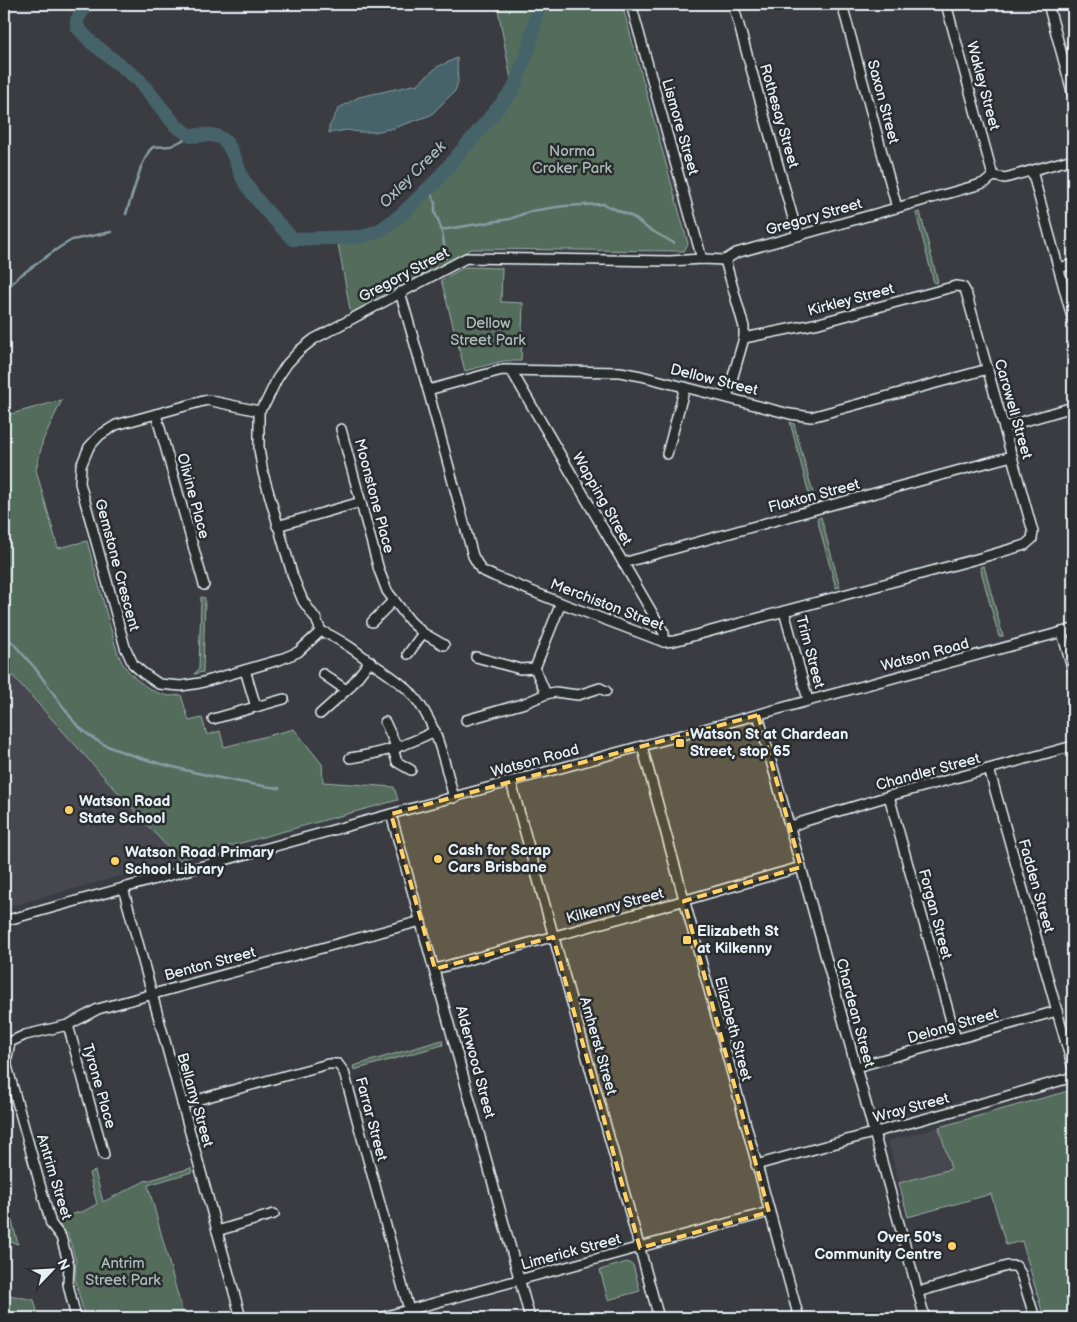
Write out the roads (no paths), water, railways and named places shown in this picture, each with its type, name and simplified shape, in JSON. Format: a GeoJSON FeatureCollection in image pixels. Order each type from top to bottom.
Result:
{"type":"FeatureCollection","features":[{"type":"Feature","properties":{"kind":"street","name":"Lismore Street"},"geometry":{"type":"LineString","coordinates":[[631,4],[702,258]]}},
{"type":"Feature","properties":{"kind":"street","name":"Rothesay Street"},"geometry":{"type":"LineString","coordinates":[[733,4],[798,236]]}},
{"type":"Feature","properties":{"kind":"street","name":"Saxon Street"},"geometry":{"type":"LineString","coordinates":[[842,4],[897,208]]}},
{"type":"Feature","properties":{"kind":"street","name":"Wakley Street"},"geometry":{"type":"LineString","coordinates":[[946,4],[993,176]]}},
{"type":"Feature","properties":{"kind":"street"},"geometry":{"type":"LineString","coordinates":[[1048,4],[1073,95]]}},
{"type":"Feature","properties":{"kind":"street","name":"Gregory Street"},"geometry":{"type":"LineString","coordinates":[[259,411],[266,402],[286,364],[314,339],[331,332],[400,292],[466,258],[670,261],[702,258],[725,260],[736,253],[978,185],[986,182],[993,176],[1005,178],[1073,159]]}},
{"type":"Feature","properties":{"kind":"street"},"geometry":{"type":"LineString","coordinates":[[1032,171],[1073,321]]}},
{"type":"Feature","properties":{"kind":"street"},"geometry":{"type":"LineString","coordinates":[[725,260],[744,327],[744,338],[727,397]]}},
{"type":"Feature","properties":{"kind":"street"},"geometry":{"type":"LineString","coordinates":[[1059,268],[1073,264]]}},
{"type":"Feature","properties":{"kind":"street","name":"Kirkley Street"},"geometry":{"type":"LineString","coordinates":[[744,338],[819,323],[956,286],[963,287]]}},
{"type":"Feature","properties":{"kind":"street","name":"Carowell Street"},"geometry":{"type":"LineString","coordinates":[[963,287],[966,292],[1033,532],[1032,539]]}},
{"type":"Feature","properties":{"kind":"street","name":"Merchiston Street"},"geometry":{"type":"LineString","coordinates":[[400,292],[472,556],[481,570],[561,603],[664,642],[674,642],[1026,545],[1032,539]]}},
{"type":"Feature","properties":{"kind":"street","name":"Dellow Street"},"geometry":{"type":"LineString","coordinates":[[428,390],[502,370],[620,372],[811,418],[988,369]]}},
{"type":"Feature","properties":{"kind":"street","name":"Wapping Street"},"geometry":{"type":"LineString","coordinates":[[511,370],[664,632],[664,642]]}},
{"type":"Feature","properties":{"kind":"street"},"geometry":{"type":"LineString","coordinates":[[667,454],[685,387]]}},
{"type":"Feature","properties":{"kind":"street","name":"Gemstone Crescent"},"geometry":{"type":"LineString","coordinates":[[259,411],[207,400],[116,425],[100,435],[89,447],[81,466],[80,483],[125,647],[133,664],[143,673],[159,684],[181,686],[279,660],[298,652],[321,631]]}},
{"type":"Feature","properties":{"kind":"street"},"geometry":{"type":"LineString","coordinates":[[1004,427],[1073,407]]}},
{"type":"Feature","properties":{"kind":"street"},"geometry":{"type":"LineString","coordinates":[[259,411],[259,449],[263,473],[293,578],[303,601],[316,619],[321,631],[335,637],[370,661],[410,692],[425,711],[435,731],[454,798]]}},
{"type":"Feature","properties":{"kind":"street","name":"Olivine Place"},"geometry":{"type":"LineString","coordinates":[[156,414],[204,585]]}},
{"type":"Feature","properties":{"kind":"street","name":"Moonstone Place"},"geometry":{"type":"LineString","coordinates":[[341,429],[379,570],[387,591],[410,621],[423,633],[444,645]]}},
{"type":"Feature","properties":{"kind":"street","name":"Flaxton Street"},"geometry":{"type":"LineString","coordinates":[[623,563],[1012,456]]}},
{"type":"Feature","properties":{"kind":"street"},"geometry":{"type":"LineString","coordinates":[[277,526],[361,502]]}},
{"type":"Feature","properties":{"kind":"street"},"geometry":{"type":"LineString","coordinates":[[372,622],[394,600]]}},
{"type":"Feature","properties":{"kind":"street"},"geometry":{"type":"LineString","coordinates":[[546,694],[535,668],[561,603]]}},
{"type":"Feature","properties":{"kind":"street","name":"Trim Street"},"geometry":{"type":"LineString","coordinates":[[784,611],[808,700]]}},
{"type":"Feature","properties":{"kind":"street","name":"Watson Road"},"geometry":{"type":"LineString","coordinates":[[4,921],[1073,629]]}},
{"type":"Feature","properties":{"kind":"street"},"geometry":{"type":"LineString","coordinates":[[1062,632],[1073,672]]}},
{"type":"Feature","properties":{"kind":"street"},"geometry":{"type":"LineString","coordinates":[[408,654],[423,633]]}},
{"type":"Feature","properties":{"kind":"street"},"geometry":{"type":"LineString","coordinates":[[476,657],[520,669],[535,668]]}},
{"type":"Feature","properties":{"kind":"street"},"geometry":{"type":"LineString","coordinates":[[320,714],[346,690],[370,661]]}},
{"type":"Feature","properties":{"kind":"street"},"geometry":{"type":"LineString","coordinates":[[246,670],[256,707]]}},
{"type":"Feature","properties":{"kind":"street"},"geometry":{"type":"LineString","coordinates":[[322,674],[346,690]]}},
{"type":"Feature","properties":{"kind":"street"},"geometry":{"type":"LineString","coordinates":[[466,720],[555,692],[578,695],[600,688],[606,691]]}},
{"type":"Feature","properties":{"kind":"street"},"geometry":{"type":"LineString","coordinates":[[213,719],[284,699]]}},
{"type":"Feature","properties":{"kind":"street","name":"Chardean Street"},"geometry":{"type":"LineString","coordinates":[[758,715],[925,1318]]}},
{"type":"Feature","properties":{"kind":"street"},"geometry":{"type":"LineString","coordinates":[[385,722],[395,749],[397,762],[411,770]]}},
{"type":"Feature","properties":{"kind":"street"},"geometry":{"type":"LineString","coordinates":[[350,758],[395,749],[435,731]]}},
{"type":"Feature","properties":{"kind":"street","name":"Elizabeth Street"},"geometry":{"type":"LineString","coordinates":[[642,746],[799,1318]]}},
{"type":"Feature","properties":{"kind":"street","name":"Chandler Street"},"geometry":{"type":"LineString","coordinates":[[790,827],[810,819],[889,796],[1073,746]]}},
{"type":"Feature","properties":{"kind":"street","name":"Fadden Street"},"geometry":{"type":"LineString","coordinates":[[989,769],[1073,1068]]}},
{"type":"Feature","properties":{"kind":"street","name":"Amherst Street"},"geometry":{"type":"LineString","coordinates":[[511,782],[659,1318]]}},
{"type":"Feature","properties":{"kind":"street","name":"Forgan Street"},"geometry":{"type":"LineString","coordinates":[[889,796],[956,1039]]}},
{"type":"Feature","properties":{"kind":"street","name":"Alderwood Street"},"geometry":{"type":"LineString","coordinates":[[391,814],[530,1318]]}},
{"type":"Feature","properties":{"kind":"street","name":"Kilkenny Street"},"geometry":{"type":"LineString","coordinates":[[434,969],[801,867]]}},
{"type":"Feature","properties":{"kind":"street","name":"Bellamy Street"},"geometry":{"type":"LineString","coordinates":[[123,888],[241,1318]]}},
{"type":"Feature","properties":{"kind":"street","name":"Benton Street"},"geometry":{"type":"LineString","coordinates":[[7,1039],[68,1025],[98,1009],[421,921]]}},
{"type":"Feature","properties":{"kind":"street","name":"Delong Street"},"geometry":{"type":"LineString","coordinates":[[856,1067],[1057,1011]]}},
{"type":"Feature","properties":{"kind":"street","name":"Tyrone Place"},"geometry":{"type":"LineString","coordinates":[[68,1025],[104,1154]]}},
{"type":"Feature","properties":{"kind":"street","name":"Antrim Street"},"geometry":{"type":"LineString","coordinates":[[7,1039],[7,1066],[51,1224],[61,1237],[69,1265],[68,1284],[76,1318]]}},
{"type":"Feature","properties":{"kind":"street","name":"Farrar Street"},"geometry":{"type":"LineString","coordinates":[[182,1104],[328,1064],[338,1064],[344,1072],[409,1310]]}},
{"type":"Feature","properties":{"kind":"street","name":"Wray Street"},"geometry":{"type":"LineString","coordinates":[[756,1165],[1073,1077]]}},
{"type":"Feature","properties":{"kind":"street","name":"Limerick Street"},"geometry":{"type":"LineString","coordinates":[[379,1318],[769,1212]]}},
{"type":"Feature","properties":{"kind":"street"},"geometry":{"type":"LineString","coordinates":[[217,1231],[274,1214]]}},
{"type":"Feature","properties":{"kind":"street"},"geometry":{"type":"LineString","coordinates":[[918,1292],[1007,1266],[1016,1266],[1021,1274],[1035,1318]]}},
{"type":"Feature","properties":{"kind":"water"},"geometry":{"type":"Polygon","coordinates":[[[457,58],[458,82],[455,91],[431,115],[394,128],[374,132],[347,130],[329,133],[329,127],[339,108],[359,97],[418,84],[437,67],[457,58]]]}},
{"type":"Feature","properties":{"kind":"waterway","name":"Oxley Creek"},"geometry":{"type":"LineString","coordinates":[[86,4],[77,20],[77,27],[92,43],[139,80],[176,126],[191,136],[214,135],[225,141],[232,151],[248,188],[266,211],[293,239],[362,237],[382,229],[402,214],[436,181],[513,90],[529,47],[539,4]]}},
{"type":"Feature","properties":{"kind":"waterway"},"geometry":{"type":"LineString","coordinates":[[126,214],[141,167],[149,151],[153,147],[171,146],[191,136]]}},
{"type":"Feature","properties":{"kind":"waterway"},"geometry":{"type":"LineString","coordinates":[[429,188],[435,203],[435,213],[443,237],[446,258]]}},
{"type":"Feature","properties":{"kind":"waterway"},"geometry":{"type":"LineString","coordinates":[[441,230],[510,219],[531,211],[564,206],[603,204],[633,217],[647,228],[674,243]]}},
{"type":"Feature","properties":{"kind":"waterway"},"geometry":{"type":"LineString","coordinates":[[4,292],[18,277],[72,240],[111,232]]}},
{"type":"Feature","properties":{"kind":"waterway"},"geometry":{"type":"LineString","coordinates":[[4,633],[35,668],[75,723],[99,742],[130,755],[173,767],[233,781],[279,788]]}},
{"type":"Feature","properties":{"kind":"place","name":"Watson St at Chardean Street, stop 65"},"geometry":{"type":"Point","coordinates":[680,743]}},
{"type":"Feature","properties":{"kind":"place","name":"Watson Road State School"},"geometry":{"type":"Point","coordinates":[69,810]}},
{"type":"Feature","properties":{"kind":"place","name":"Cash for Scrap Cars Brisbane"},"geometry":{"type":"Point","coordinates":[438,859]}},
{"type":"Feature","properties":{"kind":"place","name":"Watson Road Primary School Library"},"geometry":{"type":"Point","coordinates":[115,861]}},
{"type":"Feature","properties":{"kind":"place","name":"Elizabeth St at Kilkenny"},"geometry":{"type":"Point","coordinates":[687,940]}},
{"type":"Feature","properties":{"kind":"place","name":"Over 50's Community Centre"},"geometry":{"type":"Point","coordinates":[952,1246]}},
{"type":"Feature","properties":{"kind":"park label","name":"Norma Croker Park"},"geometry":{"type":"Point","coordinates":[572,160]}},
{"type":"Feature","properties":{"kind":"park label","name":"Dellow Street Park"},"geometry":{"type":"Point","coordinates":[488,332]}},
{"type":"Feature","properties":{"kind":"park label","name":"Antrim Street Park"},"geometry":{"type":"Point","coordinates":[123,1272]}}]}
